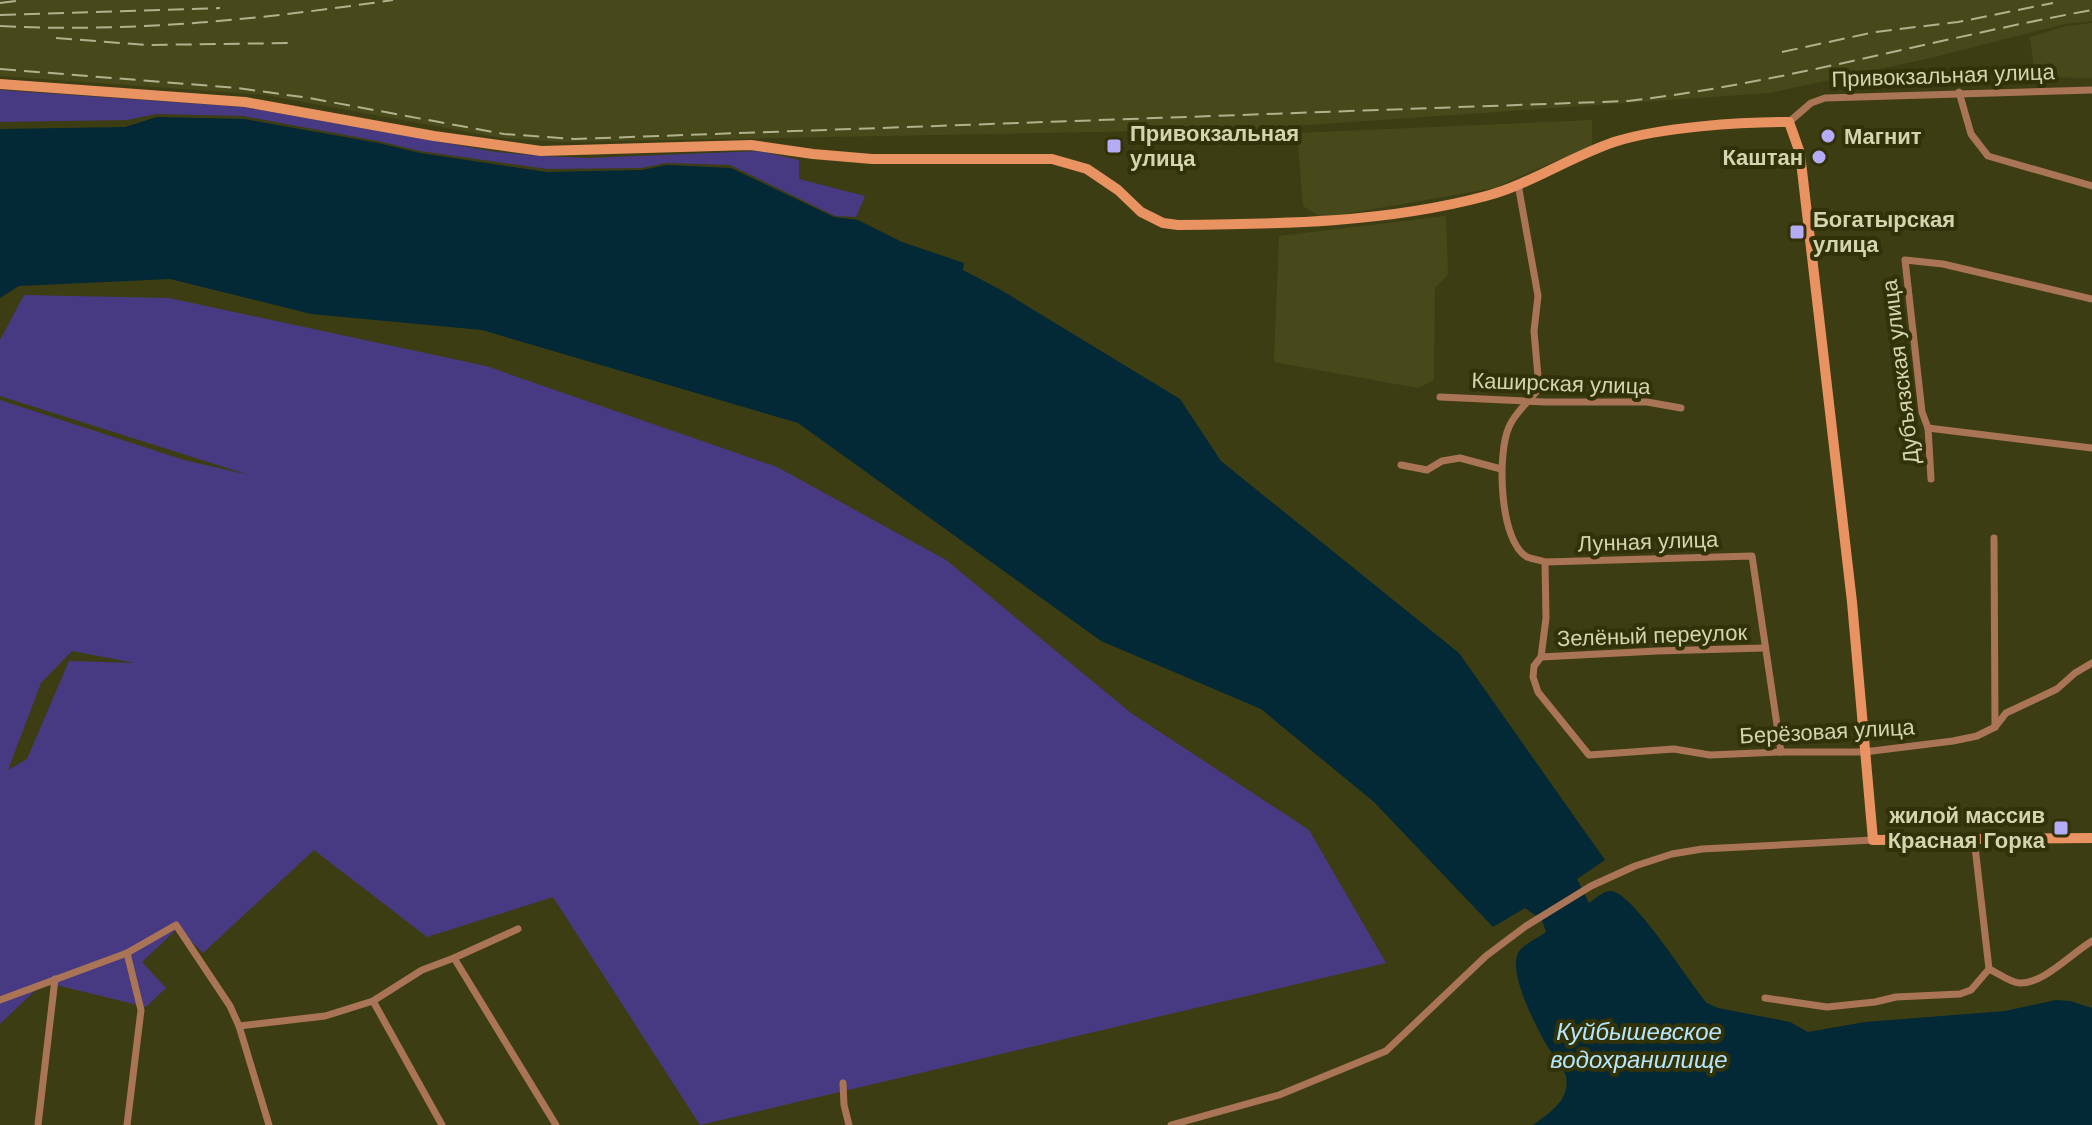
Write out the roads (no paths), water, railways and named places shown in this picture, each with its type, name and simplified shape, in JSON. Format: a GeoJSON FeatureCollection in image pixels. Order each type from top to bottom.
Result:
{"type":"FeatureCollection","features":[{"type":"Feature","properties":{"kind":"main road"},"geometry":{"type":"LineString","coordinates":[[0,84],[245,102],[434,136],[541,151],[751,145],[872,159],[1052,159],[1087,169],[1141,212],[1163,223],[1238,225],[1369,218],[1466,201],[1518,184],[1594,150],[1633,137],[1789,122],[1800,153],[1852,602],[1873,840],[2092,838]]}},
{"type":"Feature","properties":{"kind":"street","name":"Привокзальная улица"},"geometry":{"type":"LineString","coordinates":[[1789,122],[1811,103],[1825,98],[2092,90]]}},
{"type":"Feature","properties":{"kind":"street"},"geometry":{"type":"LineString","coordinates":[[1959,92],[1971,134],[1988,156],[2092,186]]}},
{"type":"Feature","properties":{"kind":"street"},"geometry":{"type":"LineString","coordinates":[[1518,184],[1538,296],[1534,331],[1539,388],[1515,415],[1508,428],[1501,469],[1504,513],[1518,547],[1526,556],[1545,562],[1546,618],[1541,657]]}},
{"type":"Feature","properties":{"kind":"street","name":"Дубъязская улица"},"geometry":{"type":"LineString","coordinates":[[1931,479],[1928,428],[1922,412],[1905,260],[1943,264],[2092,299]]}},
{"type":"Feature","properties":{"kind":"street","name":"Каширская улица"},"geometry":{"type":"LineString","coordinates":[[1440,397],[1647,402],[1681,408]]}},
{"type":"Feature","properties":{"kind":"street"},"geometry":{"type":"LineString","coordinates":[[1928,428],[2092,448]]}},
{"type":"Feature","properties":{"kind":"street"},"geometry":{"type":"LineString","coordinates":[[1401,465],[1427,470],[1442,461],[1460,458],[1501,469]]}},
{"type":"Feature","properties":{"kind":"street"},"geometry":{"type":"LineString","coordinates":[[1994,538],[1995,727]]}},
{"type":"Feature","properties":{"kind":"street","name":"Лунная улица"},"geometry":{"type":"LineString","coordinates":[[1545,562],[1752,556],[1764,648]]}},
{"type":"Feature","properties":{"kind":"street"},"geometry":{"type":"LineString","coordinates":[[1764,648],[1781,752]]}},
{"type":"Feature","properties":{"kind":"street","name":"Зелёный переулок"},"geometry":{"type":"LineString","coordinates":[[1541,657],[1764,648]]}},
{"type":"Feature","properties":{"kind":"street","name":"Берёзовая улица"},"geometry":{"type":"LineString","coordinates":[[1541,657],[1534,666],[1533,677],[1538,692],[1589,755],[1674,749],[1710,755],[1864,752],[1953,741],[1977,736],[1995,727],[2006,713],[2057,689],[2092,663]]}},
{"type":"Feature","properties":{"kind":"street"},"geometry":{"type":"LineString","coordinates":[[1765,998],[1827,1007],[1896,997],[1960,994],[1971,990],[1989,969],[1974,838]]}},
{"type":"Feature","properties":{"kind":"street"},"geometry":{"type":"LineString","coordinates":[[1171,1125],[1279,1095],[1386,1051],[1486,956],[1526,926],[1591,886],[1635,866],[1672,854],[1702,849],[1873,840]]}},
{"type":"Feature","properties":{"kind":"street"},"geometry":{"type":"LineString","coordinates":[[0,1000],[127,953],[176,925],[230,1006],[269,1125]]}},
{"type":"Feature","properties":{"kind":"street"},"geometry":{"type":"LineString","coordinates":[[239,1026],[325,1016],[373,1001],[422,970],[518,929]]}},
{"type":"Feature","properties":{"kind":"street"},"geometry":{"type":"LineString","coordinates":[[1989,969],[2016,984],[2027,982],[2056,967],[2092,941]]}},
{"type":"Feature","properties":{"kind":"street"},"geometry":{"type":"LineString","coordinates":[[127,953],[141,1010],[127,1125]]}},
{"type":"Feature","properties":{"kind":"street"},"geometry":{"type":"LineString","coordinates":[[454,958],[556,1125]]}},
{"type":"Feature","properties":{"kind":"street"},"geometry":{"type":"LineString","coordinates":[[38,1125],[55,979]]}},
{"type":"Feature","properties":{"kind":"street"},"geometry":{"type":"LineString","coordinates":[[373,1001],[442,1125]]}},
{"type":"Feature","properties":{"kind":"street"},"geometry":{"type":"LineString","coordinates":[[843,1083],[849,1125]]}},
{"type":"Feature","properties":{"kind":"water","name":"Куйбышевское водохранилище"},"geometry":{"type":"Polygon","coordinates":[[[157,117],[244,119],[420,153],[547,172],[642,170],[667,165],[731,168],[834,217],[858,220],[902,242],[964,263],[963,270],[1180,399],[1221,461],[1459,653],[1605,860],[1577,879],[1589,903],[1610,891],[1632,905],[1707,1003],[1718,1008],[1790,1022],[1808,1032],[1865,1022],[2005,1011],[2056,1000],[2070,1001],[2092,1008],[2092,1125],[1533,1125],[1558,1104],[1566,1085],[1564,1072],[1529,1011],[1516,970],[1520,950],[1546,932],[1542,920],[1525,908],[1493,927],[1374,802],[1261,709],[1101,641],[798,423],[482,330],[311,314],[170,279],[19,286],[0,298],[0,129],[125,127],[157,117]]]}},
{"type":"Feature","properties":{"kind":"railway"},"geometry":{"type":"LineString","coordinates":[[0,3],[24,0]]}},
{"type":"Feature","properties":{"kind":"railway"},"geometry":{"type":"LineString","coordinates":[[0,26],[99,28],[197,23],[393,0]]}},
{"type":"Feature","properties":{"kind":"railway"},"geometry":{"type":"LineString","coordinates":[[1782,52],[1875,32],[1958,22],[2053,3]]}},
{"type":"Feature","properties":{"kind":"railway"},"geometry":{"type":"LineString","coordinates":[[0,15],[220,8]]}},
{"type":"Feature","properties":{"kind":"railway"},"geometry":{"type":"LineString","coordinates":[[0,69],[237,88],[504,134],[575,139],[1628,101],[1802,72],[2092,10]]}},
{"type":"Feature","properties":{"kind":"railway"},"geometry":{"type":"LineString","coordinates":[[56,38],[147,45],[292,43]]}},
{"type":"Feature","properties":{"kind":"place","name":"Магнит"},"geometry":{"type":"Point","coordinates":[1828,136]}},
{"type":"Feature","properties":{"kind":"place","name":"Привокзальная улица"},"geometry":{"type":"Point","coordinates":[1114,146]}},
{"type":"Feature","properties":{"kind":"place","name":"Каштан"},"geometry":{"type":"Point","coordinates":[1819,157]}},
{"type":"Feature","properties":{"kind":"place","name":"Богатырская улица"},"geometry":{"type":"Point","coordinates":[1797,232]}},
{"type":"Feature","properties":{"kind":"place","name":"жилой массив Красная Горка"},"geometry":{"type":"Point","coordinates":[2061,828]}}]}
